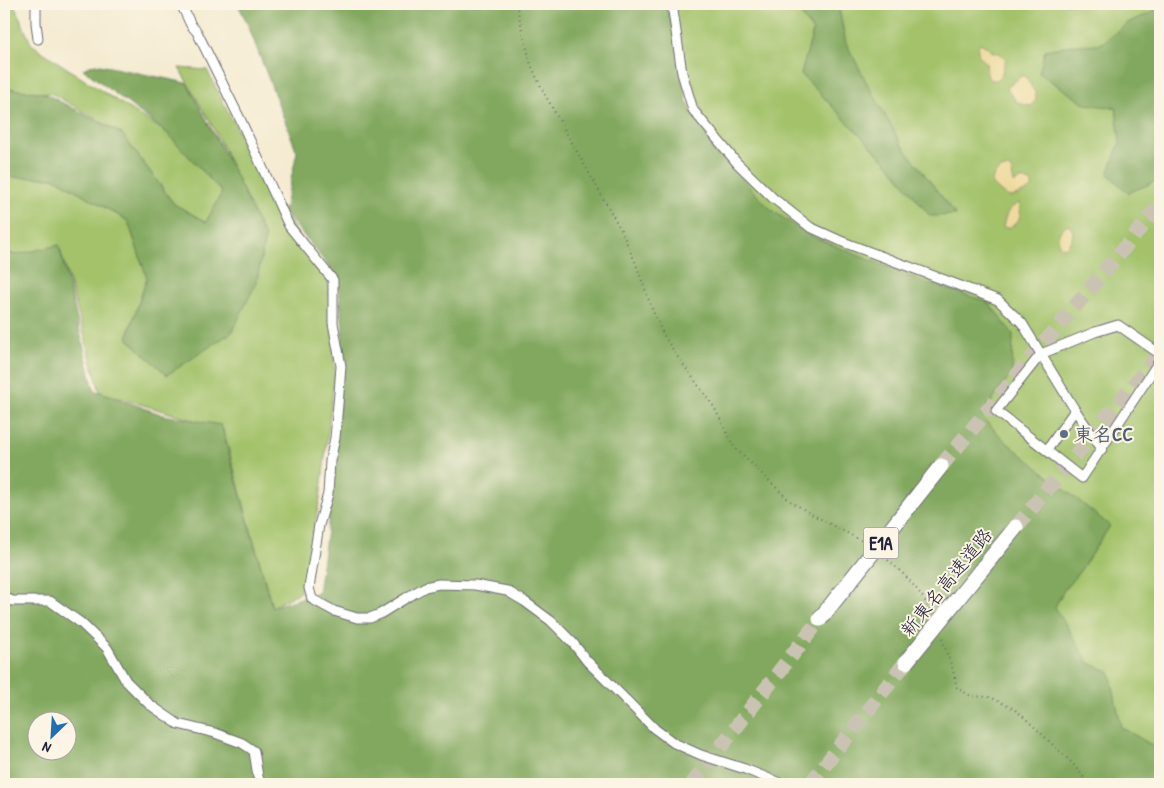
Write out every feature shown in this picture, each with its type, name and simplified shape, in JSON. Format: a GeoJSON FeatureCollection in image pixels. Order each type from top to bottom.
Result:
{"type":"FeatureCollection","features":[{"type":"Feature","properties":{"kind":"highway","name":"E1A"},"geometry":{"type":"LineString","coordinates":[[820,619],[941,466]]}},
{"type":"Feature","properties":{"kind":"highway","name":"新東名高速道路"},"geometry":{"type":"LineString","coordinates":[[906,662],[1016,526]]}},
{"type":"Feature","properties":{"kind":"street"},"geometry":{"type":"LineString","coordinates":[[36,4],[38,40]]}},
{"type":"Feature","properties":{"kind":"street"},"geometry":{"type":"LineString","coordinates":[[181,4],[242,123],[289,226],[333,280],[333,323],[341,366],[328,494],[319,525],[309,588],[312,599],[334,611],[357,618],[370,618],[425,587],[439,584],[475,585],[507,591],[551,621],[572,642],[587,661],[655,729],[674,743],[701,755],[745,769],[782,784]]}},
{"type":"Feature","properties":{"kind":"street"},"geometry":{"type":"LineString","coordinates":[[672,4],[682,72],[693,110],[736,163],[767,192],[810,227],[843,242],[998,300],[1022,323],[1075,410],[1102,448]]}},
{"type":"Feature","properties":{"kind":"street"},"geometry":{"type":"LineString","coordinates":[[1160,354],[1118,325],[1095,332],[1041,354],[996,411],[1082,478],[1160,360]]}},
{"type":"Feature","properties":{"kind":"street"},"geometry":{"type":"LineString","coordinates":[[1047,450],[1075,410]]}},
{"type":"Feature","properties":{"kind":"street"},"geometry":{"type":"LineString","coordinates":[[4,597],[12,601],[50,600],[81,623],[107,648],[126,681],[149,704],[178,724],[215,733],[242,743],[254,751],[261,784]]}},
{"type":"Feature","properties":{"kind":"path"},"geometry":{"type":"LineString","coordinates":[[516,4],[531,65],[544,93],[621,230],[663,334],[714,407],[734,447],[774,486]]}},
{"type":"Feature","properties":{"kind":"green space"},"geometry":{"type":"Polygon","coordinates":[[[4,4],[14,4],[31,44],[167,133],[223,192],[206,222],[174,204],[122,134],[53,94],[4,88],[4,4]]]}},
{"type":"Feature","properties":{"kind":"green space"},"geometry":{"type":"Polygon","coordinates":[[[238,4],[665,4],[672,24],[687,102],[715,150],[769,208],[806,234],[921,281],[988,302],[1013,334],[1012,373],[981,416],[1005,441],[1110,526],[1080,571],[1064,590],[1055,607],[1089,663],[1110,672],[1121,727],[1160,750],[1160,784],[4,784],[4,252],[15,255],[59,245],[94,390],[163,415],[221,425],[272,607],[318,593],[335,475],[343,327],[338,278],[284,211],[297,152],[238,4]]]}},
{"type":"Feature","properties":{"kind":"green space"},"geometry":{"type":"Polygon","coordinates":[[[665,4],[1160,4],[1160,784],[721,165],[665,4]]]}},
{"type":"Feature","properties":{"kind":"green space"},"geometry":{"type":"Polygon","coordinates":[[[793,4],[838,4],[846,43],[867,83],[902,145],[956,215],[930,216],[891,167],[801,74],[813,31],[793,4]]]}},
{"type":"Feature","properties":{"kind":"green space"},"geometry":{"type":"Polygon","coordinates":[[[1160,5],[1160,178],[1128,193],[1108,174],[1120,142],[1116,108],[1085,104],[1039,73],[1045,50],[1072,45],[1101,44],[1129,22],[1149,14],[1160,5]]]}},
{"type":"Feature","properties":{"kind":"green space"},"geometry":{"type":"Polygon","coordinates":[[[95,64],[187,83],[234,172],[265,238],[257,281],[232,332],[167,375],[127,338],[147,278],[128,221],[55,178],[4,177],[4,88],[44,93],[122,134],[174,204],[206,222],[222,192],[167,133],[83,69],[95,64]]]}},
{"type":"Feature","properties":{"kind":"green space"},"geometry":{"type":"Polygon","coordinates":[[[179,68],[207,70],[260,175],[328,281],[335,373],[320,499],[300,592],[272,607],[223,429],[100,392],[61,252],[15,255],[4,250],[4,177],[55,178],[128,221],[147,278],[127,338],[167,374],[265,238],[214,129],[179,68]]]}},
{"type":"Feature","properties":{"kind":"sand"},"geometry":{"type":"Polygon","coordinates":[[[980,43],[1006,59],[1001,76],[997,80],[990,80],[987,75],[986,62],[981,58],[978,51],[980,43]]]}},
{"type":"Feature","properties":{"kind":"sand"},"geometry":{"type":"Polygon","coordinates":[[[1021,76],[1025,76],[1036,94],[1036,100],[1031,106],[1017,102],[1007,88],[1021,76]]]}},
{"type":"Feature","properties":{"kind":"sand"},"geometry":{"type":"Polygon","coordinates":[[[1004,168],[1011,169],[1014,183],[1021,179],[1031,182],[1033,187],[1011,197],[1003,194],[992,184],[995,174],[1004,168]]]}},
{"type":"Feature","properties":{"kind":"sand"},"geometry":{"type":"Polygon","coordinates":[[[1019,203],[1020,215],[1018,221],[1009,228],[1003,227],[1008,212],[1019,203]]]}},
{"type":"Feature","properties":{"kind":"sand"},"geometry":{"type":"Polygon","coordinates":[[[1068,224],[1073,231],[1072,239],[1066,248],[1060,246],[1058,236],[1068,224]]]}},
{"type":"Feature","properties":{"kind":"tunnel"},"geometry":{"type":"LineString","coordinates":[[941,466],[1160,205]]}},
{"type":"Feature","properties":{"kind":"tunnel"},"geometry":{"type":"LineString","coordinates":[[1016,527],[1160,353]]}},
{"type":"Feature","properties":{"kind":"tunnel"},"geometry":{"type":"LineString","coordinates":[[692,784],[820,619]]}},
{"type":"Feature","properties":{"kind":"tunnel"},"geometry":{"type":"LineString","coordinates":[[810,784],[906,662]]}},
{"type":"Feature","properties":{"kind":"place","name":"東名CC"},"geometry":{"type":"Point","coordinates":[1064,434]}}]}
